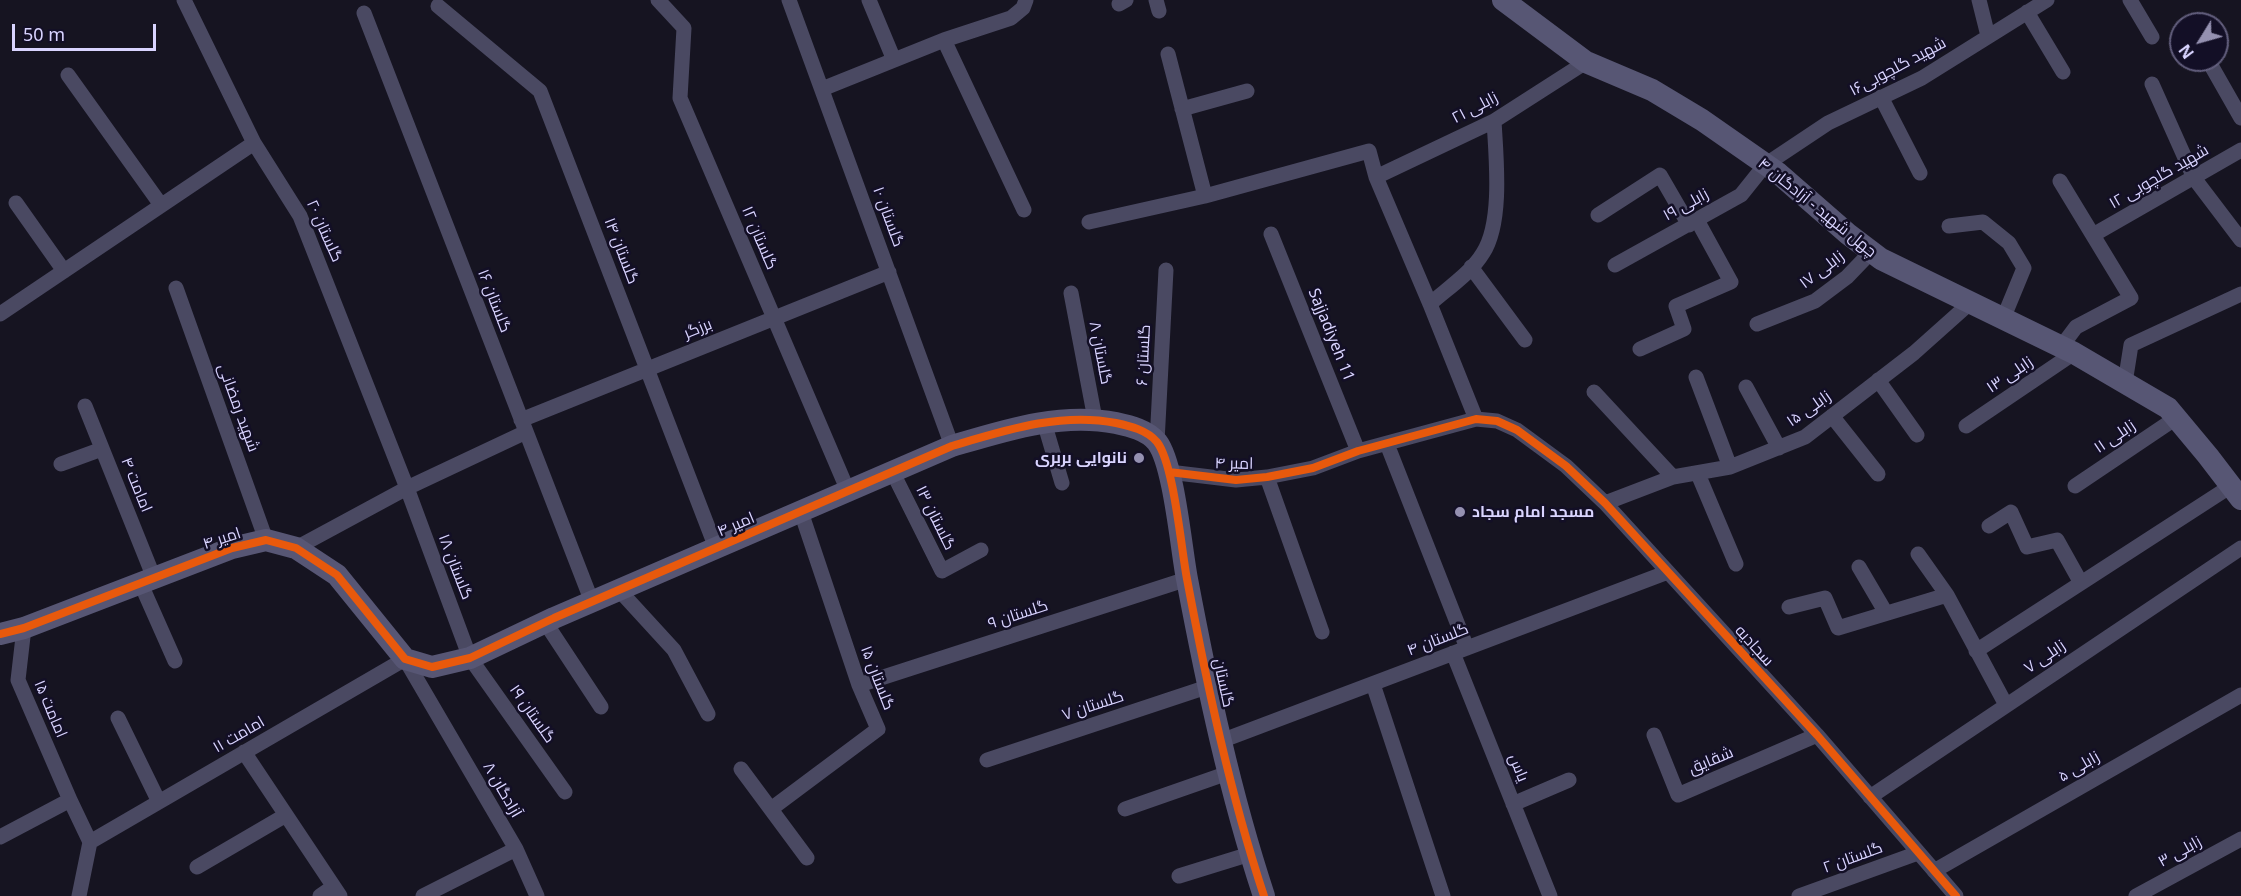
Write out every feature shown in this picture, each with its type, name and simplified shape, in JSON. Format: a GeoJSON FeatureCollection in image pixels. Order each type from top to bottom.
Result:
{"type":"FeatureCollection","features":[{"type":"Feature","properties":{"kind":"street","name":"گلستان ۲۰"},"geometry":{"type":"LineString","coordinates":[[184,0],[254,143],[300,216],[407,488]]}},
{"type":"Feature","properties":{"kind":"street","name":"گلستان ۱۲"},"geometry":{"type":"LineString","coordinates":[[658,0],[684,28],[680,99],[848,491]]}},
{"type":"Feature","properties":{"kind":"street","name":"گلستان ۱۰"},"geometry":{"type":"LineString","coordinates":[[789,0],[952,446]]}},
{"type":"Feature","properties":{"kind":"street"},"geometry":{"type":"LineString","coordinates":[[869,0],[894,60]]}},
{"type":"Feature","properties":{"kind":"street"},"geometry":{"type":"LineString","coordinates":[[822,89],[944,40],[1011,18],[1023,8],[1026,0]]}},
{"type":"Feature","properties":{"kind":"street","name":"چهل شهید - آزادگان ۴"},"geometry":{"type":"LineString","coordinates":[[1503,0],[1586,62],[1652,90],[1702,120],[1765,165],[1881,259],[2067,350],[2168,408],[2236,492]]}},
{"type":"Feature","properties":{"kind":"street"},"geometry":{"type":"LineString","coordinates":[[1979,0],[1988,36]]}},
{"type":"Feature","properties":{"kind":"street","name":"شهید گلچوبی۱۶"},"geometry":{"type":"LineString","coordinates":[[1765,165],[1828,123],[1922,78],[2047,0]]}},
{"type":"Feature","properties":{"kind":"street"},"geometry":{"type":"LineString","coordinates":[[2130,0],[2152,37]]}},
{"type":"Feature","properties":{"kind":"street","name":"گلستان ۱۴"},"geometry":{"type":"LineString","coordinates":[[438,6],[540,91],[716,548]]}},
{"type":"Feature","properties":{"kind":"street"},"geometry":{"type":"LineString","coordinates":[[2027,12],[2063,72]]}},
{"type":"Feature","properties":{"kind":"street","name":"گلستان ۱۶"},"geometry":{"type":"LineString","coordinates":[[364,13],[591,602]]}},
{"type":"Feature","properties":{"kind":"street"},"geometry":{"type":"LineString","coordinates":[[944,40],[1024,210]]}},
{"type":"Feature","properties":{"kind":"street"},"geometry":{"type":"LineString","coordinates":[[1168,54],[1205,196]]}},
{"type":"Feature","properties":{"kind":"street","name":"زابلی ۲۱"},"geometry":{"type":"LineString","coordinates":[[1376,177],[1494,121],[1586,62]]}},
{"type":"Feature","properties":{"kind":"street"},"geometry":{"type":"LineString","coordinates":[[2215,72],[2241,118]]}},
{"type":"Feature","properties":{"kind":"street"},"geometry":{"type":"LineString","coordinates":[[68,75],[161,205]]}},
{"type":"Feature","properties":{"kind":"street"},"geometry":{"type":"LineString","coordinates":[[2152,84],[2194,178],[2241,240]]}},
{"type":"Feature","properties":{"kind":"street"},"geometry":{"type":"LineString","coordinates":[[1182,109],[1247,92]]}},
{"type":"Feature","properties":{"kind":"street"},"geometry":{"type":"LineString","coordinates":[[1881,97],[1920,173]]}},
{"type":"Feature","properties":{"kind":"street"},"geometry":{"type":"LineString","coordinates":[[1430,304],[1484,252],[1494,225],[1496,170],[1494,121]]}},
{"type":"Feature","properties":{"kind":"street"},"geometry":{"type":"LineString","coordinates":[[0,314],[254,143]]}},
{"type":"Feature","properties":{"kind":"street","name":"شهید گلچوبی ۱۲"},"geometry":{"type":"LineString","coordinates":[[2094,235],[2241,150]]}},
{"type":"Feature","properties":{"kind":"street"},"geometry":{"type":"LineString","coordinates":[[1089,222],[1205,196],[1369,151],[1376,177],[1476,419]]}},
{"type":"Feature","properties":{"kind":"street","name":"زابلی ۱۹"},"geometry":{"type":"LineString","coordinates":[[1615,265],[1741,195],[1765,165]]}},
{"type":"Feature","properties":{"kind":"street"},"geometry":{"type":"LineString","coordinates":[[1598,215],[1660,176],[1693,222],[1731,282],[1676,306],[1684,329],[1640,350]]}},
{"type":"Feature","properties":{"kind":"street"},"geometry":{"type":"LineString","coordinates":[[2060,181],[2094,235]]}},
{"type":"Feature","properties":{"kind":"street"},"geometry":{"type":"LineString","coordinates":[[16,203],[64,271]]}},
{"type":"Feature","properties":{"kind":"street"},"geometry":{"type":"LineString","coordinates":[[1949,226],[1983,222],[2009,243],[2024,268],[2003,319]]}},
{"type":"Feature","properties":{"kind":"street","name":"Sajjadiyeh 11"},"geometry":{"type":"LineString","coordinates":[[1271,234],[1358,450]]}},
{"type":"Feature","properties":{"kind":"street","name":"زابلی ۱۳"},"geometry":{"type":"LineString","coordinates":[[1966,426],[2067,350],[2076,327],[2131,298],[2094,235]]}},
{"type":"Feature","properties":{"kind":"street","name":"زابلی ۱۷"},"geometry":{"type":"LineString","coordinates":[[1757,324],[1815,301],[1847,277],[1871,252]]}},
{"type":"Feature","properties":{"kind":"street"},"geometry":{"type":"LineString","coordinates":[[1471,267],[1525,340]]}},
{"type":"Feature","properties":{"kind":"street","name":"گلستان ۶"},"geometry":{"type":"LineString","coordinates":[[1157,442],[1166,270]]}},
{"type":"Feature","properties":{"kind":"street","name":"برزگر"},"geometry":{"type":"LineString","coordinates":[[297,548],[523,426],[648,369],[889,272]]}},
{"type":"Feature","properties":{"kind":"street","name":"شهید رمضانی"},"geometry":{"type":"LineString","coordinates":[[176,288],[266,540]]}},
{"type":"Feature","properties":{"kind":"street","name":"گلستان ۸"},"geometry":{"type":"LineString","coordinates":[[1071,293],[1095,419]]}},
{"type":"Feature","properties":{"kind":"street"},"geometry":{"type":"LineString","coordinates":[[2125,383],[2131,345],[2241,294]]}},
{"type":"Feature","properties":{"kind":"street","name":"زابلی ۱۵"},"geometry":{"type":"LineString","coordinates":[[1605,503],[1673,477],[1730,467],[1805,437],[1914,353],[1970,303]]}},
{"type":"Feature","properties":{"kind":"street"},"geometry":{"type":"LineString","coordinates":[[1696,376],[1730,467]]}},
{"type":"Feature","properties":{"kind":"street"},"geometry":{"type":"LineString","coordinates":[[1878,380],[1917,435]]}},
{"type":"Feature","properties":{"kind":"street"},"geometry":{"type":"LineString","coordinates":[[1746,387],[1779,448]]}},
{"type":"Feature","properties":{"kind":"street"},"geometry":{"type":"LineString","coordinates":[[1594,392],[1673,477]]}},
{"type":"Feature","properties":{"kind":"street","name":"امامت ۴"},"geometry":{"type":"LineString","coordinates":[[85,405],[175,661]]}},
{"type":"Feature","properties":{"kind":"street"},"geometry":{"type":"LineString","coordinates":[[1832,416],[1878,474]]}},
{"type":"Feature","properties":{"kind":"street","name":"زابلی ۱۱"},"geometry":{"type":"LineString","coordinates":[[2075,486],[2176,418]]}},
{"type":"Feature","properties":{"kind":"street","name":"امیر ۴"},"geometry":{"type":"LineString","coordinates":[[0,634],[24,628],[232,548],[266,540],[297,548],[338,575],[405,659],[432,667],[470,658],[545,622],[952,446],[1044,422],[1095,419],[1131,426],[1157,442]]}},
{"type":"Feature","properties":{"kind":"street","name":"امیر ۴"},"geometry":{"type":"LineString","coordinates":[[1169,472],[1236,480],[1267,477],[1313,468],[1358,450],[1476,419],[1497,421],[1517,430]]}},
{"type":"Feature","properties":{"kind":"street"},"geometry":{"type":"LineString","coordinates":[[1044,422],[1062,483]]}},
{"type":"Feature","properties":{"kind":"street","name":"سجادیه"},"geometry":{"type":"LineString","coordinates":[[1517,430],[1566,466],[1605,503],[1817,735],[1956,896]]}},
{"type":"Feature","properties":{"kind":"street"},"geometry":{"type":"LineString","coordinates":[[1157,442],[1169,472]]}},
{"type":"Feature","properties":{"kind":"street","name":"یاس"},"geometry":{"type":"LineString","coordinates":[[1387,444],[1513,804],[1550,896]]}},
{"type":"Feature","properties":{"kind":"street"},"geometry":{"type":"LineString","coordinates":[[61,464],[102,448]]}},
{"type":"Feature","properties":{"kind":"street","name":"گلستان ۱۳"},"geometry":{"type":"LineString","coordinates":[[893,472],[942,571],[981,550]]}},
{"type":"Feature","properties":{"kind":"street","name":"گلستان"},"geometry":{"type":"LineString","coordinates":[[1169,472],[1187,579],[1228,773],[1264,896]]}},
{"type":"Feature","properties":{"kind":"street"},"geometry":{"type":"LineString","coordinates":[[1698,474],[1736,564]]}},
{"type":"Feature","properties":{"kind":"street"},"geometry":{"type":"LineString","coordinates":[[1267,477],[1322,632]]}},
{"type":"Feature","properties":{"kind":"street","name":"گلستان ۱۸"},"geometry":{"type":"LineString","coordinates":[[407,488],[470,658]]}},
{"type":"Feature","properties":{"kind":"street"},"geometry":{"type":"LineString","coordinates":[[1976,651],[2081,583],[2236,492]]}},
{"type":"Feature","properties":{"kind":"street","name":"گلستان ۱۵"},"geometry":{"type":"LineString","coordinates":[[771,809],[878,729],[859,685],[801,512]]}},
{"type":"Feature","properties":{"kind":"street"},"geometry":{"type":"LineString","coordinates":[[1989,526],[2010,512],[2027,547],[2057,540],[2081,583]]}},
{"type":"Feature","properties":{"kind":"street","name":"زابلی ۷"},"geometry":{"type":"LineString","coordinates":[[1870,796],[2241,548]]}},
{"type":"Feature","properties":{"kind":"street"},"geometry":{"type":"LineString","coordinates":[[1917,554],[1947,595],[2006,705]]}},
{"type":"Feature","properties":{"kind":"street"},"geometry":{"type":"LineString","coordinates":[[1859,567],[1886,613]]}},
{"type":"Feature","properties":{"kind":"street","name":"گلستان ۴"},"geometry":{"type":"LineString","coordinates":[[1221,741],[1668,572]]}},
{"type":"Feature","properties":{"kind":"street","name":"گلستان ۹"},"geometry":{"type":"LineString","coordinates":[[859,685],[1187,579]]}},
{"type":"Feature","properties":{"kind":"street"},"geometry":{"type":"LineString","coordinates":[[619,590],[674,650],[708,714]]}},
{"type":"Feature","properties":{"kind":"street"},"geometry":{"type":"LineString","coordinates":[[1789,607],[1825,598],[1838,628],[1947,595]]}},
{"type":"Feature","properties":{"kind":"street"},"geometry":{"type":"LineString","coordinates":[[545,622],[601,707]]}},
{"type":"Feature","properties":{"kind":"street","name":"امامت ۱۵"},"geometry":{"type":"LineString","coordinates":[[24,628],[18,680],[90,842]]}},
{"type":"Feature","properties":{"kind":"street","name":"گلستان ۱۹"},"geometry":{"type":"LineString","coordinates":[[470,658],[565,792]]}},
{"type":"Feature","properties":{"kind":"street","name":"امامت ۱۱"},"geometry":{"type":"LineString","coordinates":[[90,842],[405,659]]}},
{"type":"Feature","properties":{"kind":"street","name":"آزادگان ۸"},"geometry":{"type":"LineString","coordinates":[[405,659],[516,849],[537,896]]}},
{"type":"Feature","properties":{"kind":"street"},"geometry":{"type":"LineString","coordinates":[[1373,684],[1443,896]]}},
{"type":"Feature","properties":{"kind":"street","name":"گلستان ۷"},"geometry":{"type":"LineString","coordinates":[[987,760],[1210,686]]}},
{"type":"Feature","properties":{"kind":"street","name":"زابلی ۵"},"geometry":{"type":"LineString","coordinates":[[1934,871],[2241,695]]}},
{"type":"Feature","properties":{"kind":"street"},"geometry":{"type":"LineString","coordinates":[[118,718],[159,802]]}},
{"type":"Feature","properties":{"kind":"street","name":"شقایق"},"geometry":{"type":"LineString","coordinates":[[1654,735],[1678,795],[1817,735]]}},
{"type":"Feature","properties":{"kind":"street"},"geometry":{"type":"LineString","coordinates":[[244,752],[337,891],[320,896]]}},
{"type":"Feature","properties":{"kind":"street"},"geometry":{"type":"LineString","coordinates":[[741,769],[807,858]]}},
{"type":"Feature","properties":{"kind":"street"},"geometry":{"type":"LineString","coordinates":[[1125,809],[1228,773]]}},
{"type":"Feature","properties":{"kind":"street"},"geometry":{"type":"LineString","coordinates":[[1513,804],[1569,780]]}},
{"type":"Feature","properties":{"kind":"street"},"geometry":{"type":"LineString","coordinates":[[0,837],[70,800]]}},
{"type":"Feature","properties":{"kind":"street"},"geometry":{"type":"LineString","coordinates":[[197,867],[286,815]]}},
{"type":"Feature","properties":{"kind":"street","name":"زابلی ۳"},"geometry":{"type":"LineString","coordinates":[[2136,896],[2241,839]]}},
{"type":"Feature","properties":{"kind":"street"},"geometry":{"type":"LineString","coordinates":[[79,896],[90,842]]}},
{"type":"Feature","properties":{"kind":"street"},"geometry":{"type":"LineString","coordinates":[[423,896],[516,849]]}},
{"type":"Feature","properties":{"kind":"street","name":"گلستان ۲"},"geometry":{"type":"LineString","coordinates":[[1799,896],[1918,853]]}},
{"type":"Feature","properties":{"kind":"street"},"geometry":{"type":"LineString","coordinates":[[1179,876],[1250,854]]}},
{"type":"Feature","properties":{"kind":"cycle path"},"geometry":{"type":"LineString","coordinates":[[1169,472],[1236,480],[1267,477],[1313,468],[1358,451],[1476,419],[1497,421],[1517,430],[1566,466],[1605,503],[1817,735],[1956,896]]}},
{"type":"Feature","properties":{"kind":"cycle path"},"geometry":{"type":"LineString","coordinates":[[0,634],[24,628],[232,548],[266,540],[296,548],[337,575],[405,659],[432,667],[470,658],[554,618],[952,446],[1013,429],[1054,421],[1095,420],[1116,423],[1138,429],[1153,438],[1163,453],[1168,468],[1211,699],[1240,818],[1264,896]]}},
{"type":"Feature","properties":{"kind":"place","name":"نانوایی بربری"},"geometry":{"type":"Point","coordinates":[1139,458]}},
{"type":"Feature","properties":{"kind":"place","name":"مسجد امام سجاد"},"geometry":{"type":"Point","coordinates":[1460,512]}}]}
